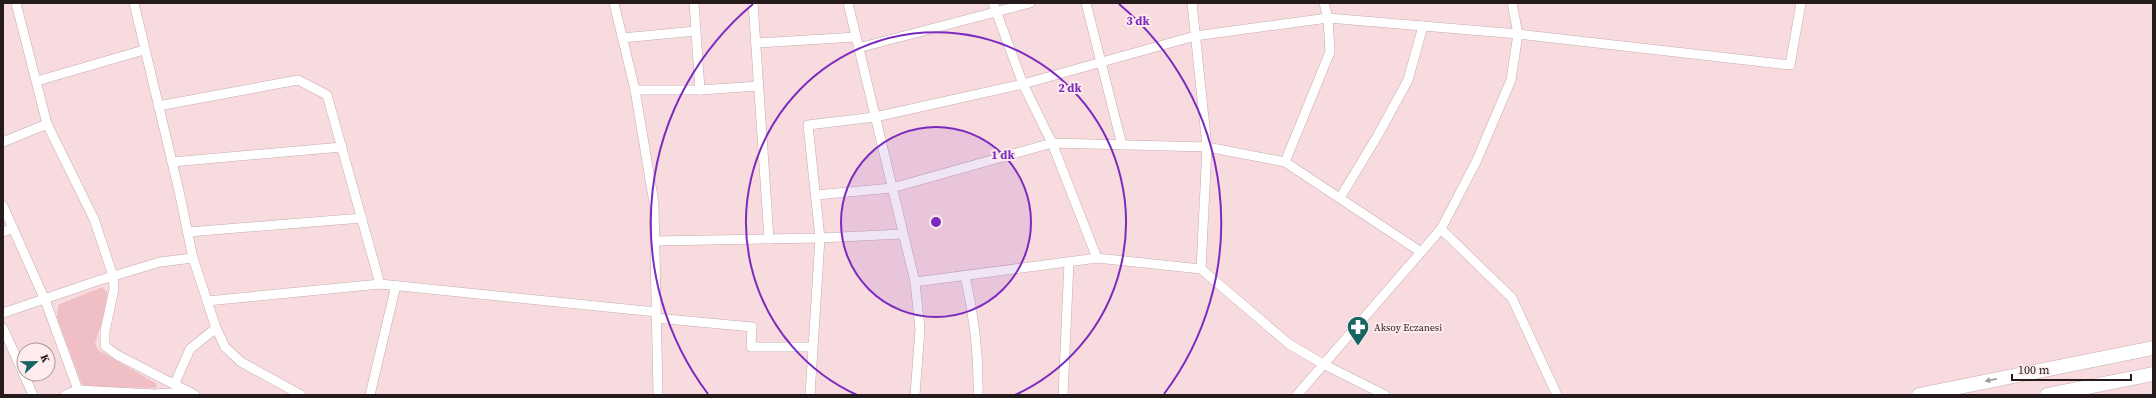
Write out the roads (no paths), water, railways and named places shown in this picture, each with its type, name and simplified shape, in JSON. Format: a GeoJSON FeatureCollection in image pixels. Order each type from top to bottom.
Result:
{"type":"FeatureCollection","features":[{"type":"Feature","properties":{"kind":"highway"},"geometry":{"type":"LineString","coordinates":[[1920,395],[2153,348]]}},
{"type":"Feature","properties":{"kind":"highway"},"geometry":{"type":"LineString","coordinates":[[2047,395],[2153,374]]}},
{"type":"Feature","properties":{"kind":"street"},"geometry":{"type":"LineString","coordinates":[[16,3],[47,124],[94,219],[113,276],[114,289],[105,331],[105,346],[117,355],[193,393]]}},
{"type":"Feature","properties":{"kind":"street"},"geometry":{"type":"LineString","coordinates":[[134,3],[193,258],[216,328],[226,347],[241,362],[301,395]]}},
{"type":"Feature","properties":{"kind":"street"},"geometry":{"type":"LineString","coordinates":[[614,3],[635,90],[654,203],[658,395]]}},
{"type":"Feature","properties":{"kind":"street"},"geometry":{"type":"LineString","coordinates":[[694,3],[700,90]]}},
{"type":"Feature","properties":{"kind":"street"},"geometry":{"type":"LineString","coordinates":[[753,3],[769,239]]}},
{"type":"Feature","properties":{"kind":"street"},"geometry":{"type":"LineString","coordinates":[[848,3],[902,234],[915,282],[920,328],[915,395]]}},
{"type":"Feature","properties":{"kind":"street"},"geometry":{"type":"LineString","coordinates":[[858,48],[995,8],[1030,3]]}},
{"type":"Feature","properties":{"kind":"street"},"geometry":{"type":"LineString","coordinates":[[1086,3],[1122,145]]}},
{"type":"Feature","properties":{"kind":"street"},"geometry":{"type":"LineString","coordinates":[[1192,3],[1207,147],[1201,269]]}},
{"type":"Feature","properties":{"kind":"street"},"geometry":{"type":"LineString","coordinates":[[1286,162],[1330,52],[1328,18],[1324,3]]}},
{"type":"Feature","properties":{"kind":"street"},"geometry":{"type":"LineString","coordinates":[[1297,395],[1441,229],[1476,162],[1511,80],[1518,34],[1512,3]]}},
{"type":"Feature","properties":{"kind":"street"},"geometry":{"type":"LineString","coordinates":[[810,395],[820,238],[808,125],[875,117],[1023,84],[1195,36],[1328,18],[1518,34],[1790,65],[1801,3]]}},
{"type":"Feature","properties":{"kind":"street"},"geometry":{"type":"LineString","coordinates":[[995,8],[1023,84],[1052,143],[1096,258]]}},
{"type":"Feature","properties":{"kind":"street"},"geometry":{"type":"LineString","coordinates":[[1340,198],[1378,135],[1408,80],[1423,26]]}},
{"type":"Feature","properties":{"kind":"street"},"geometry":{"type":"LineString","coordinates":[[622,38],[696,31]]}},
{"type":"Feature","properties":{"kind":"street"},"geometry":{"type":"LineString","coordinates":[[756,43],[856,37]]}},
{"type":"Feature","properties":{"kind":"street"},"geometry":{"type":"LineString","coordinates":[[37,82],[144,50]]}},
{"type":"Feature","properties":{"kind":"street"},"geometry":{"type":"LineString","coordinates":[[158,106],[298,80],[327,94],[380,284]]}},
{"type":"Feature","properties":{"kind":"street"},"geometry":{"type":"LineString","coordinates":[[635,90],[700,90],[758,86]]}},
{"type":"Feature","properties":{"kind":"street"},"geometry":{"type":"LineString","coordinates":[[3,142],[47,124]]}},
{"type":"Feature","properties":{"kind":"street"},"geometry":{"type":"LineString","coordinates":[[816,195],[892,188],[1052,143],[1207,147],[1286,162],[1421,252]]}},
{"type":"Feature","properties":{"kind":"street"},"geometry":{"type":"LineString","coordinates":[[172,162],[342,147]]}},
{"type":"Feature","properties":{"kind":"street"},"geometry":{"type":"LineString","coordinates":[[3,206],[45,300],[78,390]]}},
{"type":"Feature","properties":{"kind":"street"},"geometry":{"type":"LineString","coordinates":[[188,232],[362,218]]}},
{"type":"Feature","properties":{"kind":"street"},"geometry":{"type":"LineString","coordinates":[[3,232],[13,228]]}},
{"type":"Feature","properties":{"kind":"street"},"geometry":{"type":"LineString","coordinates":[[1441,229],[1512,298],[1558,395]]}},
{"type":"Feature","properties":{"kind":"street"},"geometry":{"type":"LineString","coordinates":[[655,241],[820,238],[902,234]]}},
{"type":"Feature","properties":{"kind":"street"},"geometry":{"type":"LineString","coordinates":[[3,313],[113,276],[160,262],[193,258]]}},
{"type":"Feature","properties":{"kind":"street"},"geometry":{"type":"LineString","coordinates":[[915,282],[1096,258],[1201,269],[1289,344],[1323,364],[1385,395]]}},
{"type":"Feature","properties":{"kind":"street"},"geometry":{"type":"LineString","coordinates":[[1063,395],[1069,262]]}},
{"type":"Feature","properties":{"kind":"street"},"geometry":{"type":"LineString","coordinates":[[965,276],[975,324],[978,361],[978,395]]}},
{"type":"Feature","properties":{"kind":"street"},"geometry":{"type":"LineString","coordinates":[[207,301],[380,284],[752,327],[751,347],[812,347]]}},
{"type":"Feature","properties":{"kind":"street"},"geometry":{"type":"LineString","coordinates":[[370,395],[396,286]]}},
{"type":"Feature","properties":{"kind":"street"},"geometry":{"type":"LineString","coordinates":[[3,328],[33,395]]}},
{"type":"Feature","properties":{"kind":"street"},"geometry":{"type":"LineString","coordinates":[[175,383],[190,349],[216,328]]}},
{"type":"Feature","properties":{"kind":"street"},"geometry":{"type":"LineString","coordinates":[[65,395],[78,390],[154,394],[193,393]]}},
{"type":"Feature","properties":{"kind":"place","name":"Aksoy Eczanesi"},"geometry":{"type":"Point","coordinates":[1358,346]}}]}
